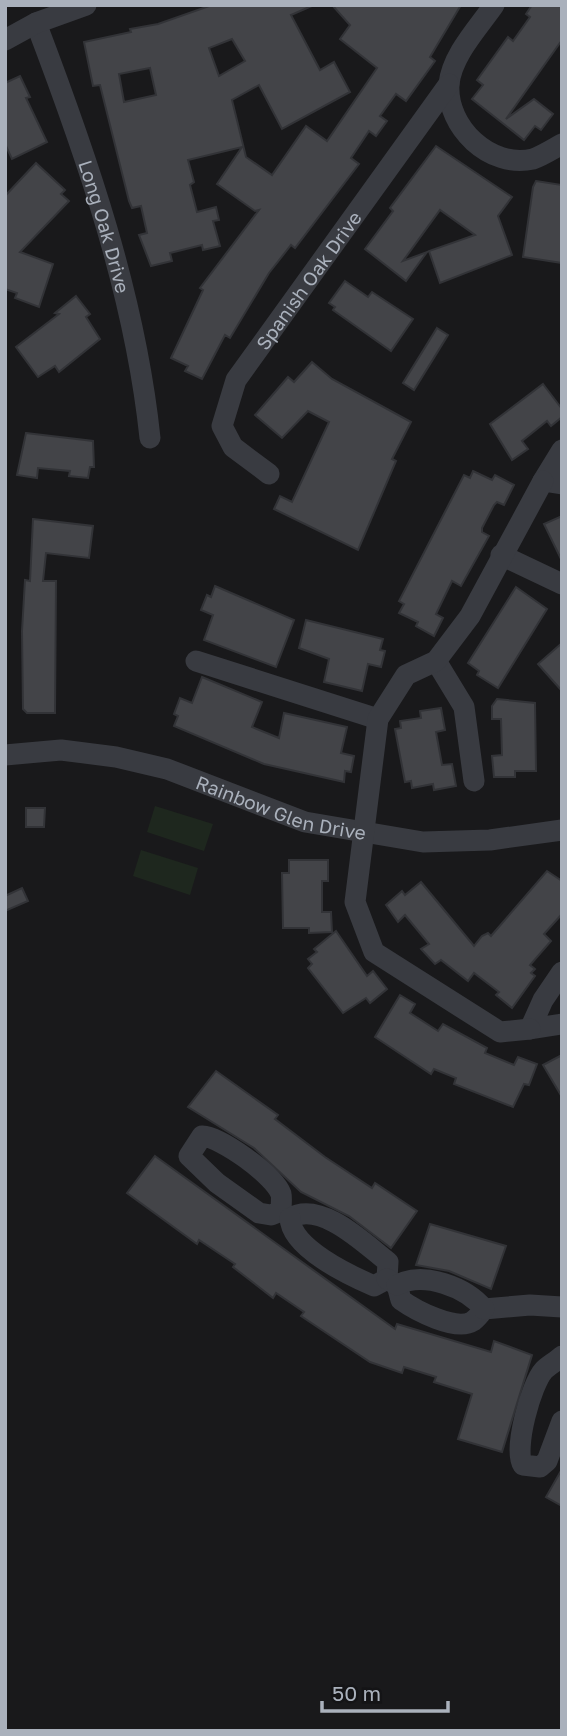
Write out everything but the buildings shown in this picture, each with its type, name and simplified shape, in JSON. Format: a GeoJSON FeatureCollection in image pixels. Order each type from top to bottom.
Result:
{"type":"FeatureCollection","features":[{"type":"Feature","properties":{"kind":"street"},"geometry":{"type":"LineString","coordinates":[[5,40],[36,23],[86,5]]}},
{"type":"Feature","properties":{"kind":"street","name":"Spanish Oak Drive"},"geometry":{"type":"LineString","coordinates":[[269,474],[233,447],[222,426],[236,380],[449,84],[459,55],[494,5]]}},
{"type":"Feature","properties":{"kind":"street","name":"Long Oak Drive"},"geometry":{"type":"LineString","coordinates":[[36,23],[83,148],[105,219],[145,393],[150,438]]}},
{"type":"Feature","properties":{"kind":"street"},"geometry":{"type":"LineString","coordinates":[[449,84],[456,121],[475,144],[502,159],[533,159],[562,144]]}},
{"type":"Feature","properties":{"kind":"street"},"geometry":{"type":"LineString","coordinates":[[562,450],[552,483],[501,555],[471,616],[436,661],[406,675],[378,719],[361,832],[355,902],[374,952],[500,1032],[562,1024]]}},
{"type":"Feature","properties":{"kind":"street"},"geometry":{"type":"LineString","coordinates":[[501,555],[562,584]]}},
{"type":"Feature","properties":{"kind":"street"},"geometry":{"type":"LineString","coordinates":[[196,661],[378,719]]}},
{"type":"Feature","properties":{"kind":"street"},"geometry":{"type":"LineString","coordinates":[[436,661],[464,707],[474,781]]}},
{"type":"Feature","properties":{"kind":"street","name":"Rainbow Glen Drive"},"geometry":{"type":"LineString","coordinates":[[5,755],[61,750],[116,757],[167,769],[304,822],[423,842],[490,840],[562,830]]}},
{"type":"Feature","properties":{"kind":"street"},"geometry":{"type":"LineString","coordinates":[[530,1030],[542,1000],[562,972]]}},
{"type":"Feature","properties":{"kind":"street"},"geometry":{"type":"LineString","coordinates":[[484,1309],[475,1298],[462,1290],[432,1281],[410,1278],[392,1282],[374,1286],[319,1257],[300,1241],[290,1228],[286,1214],[308,1213],[329,1219],[388,1262],[392,1282],[401,1300],[412,1308],[459,1325],[471,1323],[484,1309],[530,1305],[562,1307]]}},
{"type":"Feature","properties":{"kind":"street"},"geometry":{"type":"LineString","coordinates":[[562,1357],[544,1370],[536,1385],[519,1441],[519,1458],[523,1465],[540,1467],[547,1461],[562,1421]]}},
{"type":"Feature","properties":{"kind":"shaded area"},"geometry":{"type":"Polygon","coordinates":[[[155,806],[213,824],[204,851],[147,832],[155,806]]]}},
{"type":"Feature","properties":{"kind":"shaded area"},"geometry":{"type":"Polygon","coordinates":[[[141,850],[198,868],[190,895],[133,876],[141,850]]]}}]}
